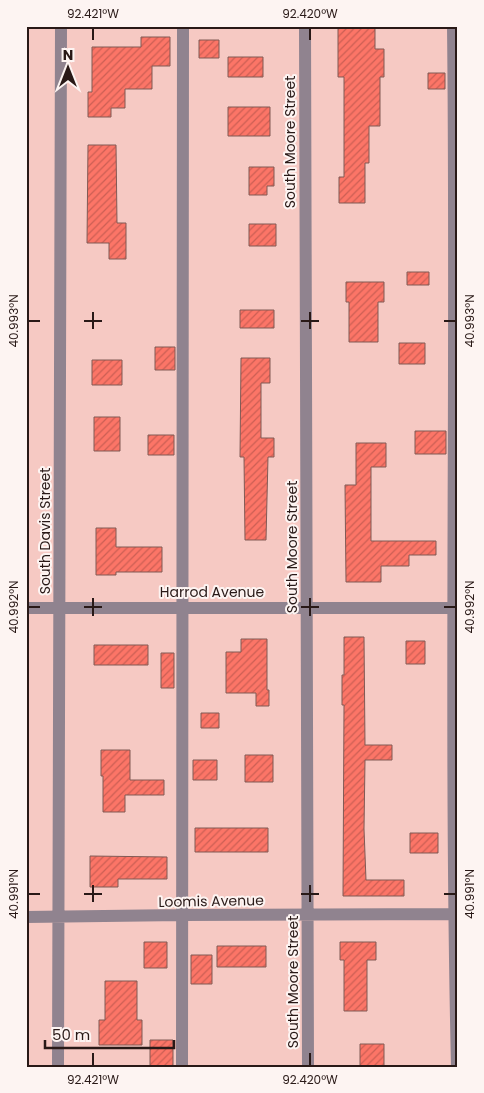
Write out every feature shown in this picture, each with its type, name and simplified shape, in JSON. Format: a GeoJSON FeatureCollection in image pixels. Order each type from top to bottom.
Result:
{"type":"FeatureCollection","features":[{"type":"Feature","properties":{"kind":"street","name":"South Davis Street"},"geometry":{"type":"LineString","coordinates":[[58,1067],[61,26]]}},
{"type":"Feature","properties":{"kind":"street"},"geometry":{"type":"LineString","coordinates":[[182,1067],[183,26]]}},
{"type":"Feature","properties":{"kind":"street","name":"South Moore Street"},"geometry":{"type":"LineString","coordinates":[[305,26],[308,1067]]}},
{"type":"Feature","properties":{"kind":"street"},"geometry":{"type":"LineString","coordinates":[[453,26],[455,206],[454,914],[457,1067]]}},
{"type":"Feature","properties":{"kind":"street","name":"Harrod Avenue"},"geometry":{"type":"LineString","coordinates":[[26,608],[183,606],[454,608]]}},
{"type":"Feature","properties":{"kind":"street","name":"Loomis Avenue"},"geometry":{"type":"LineString","coordinates":[[26,917],[454,914]]}},
{"type":"Feature","properties":{"kind":"building"},"geometry":{"type":"Polygon","coordinates":[[[338,26],[375,26],[375,49],[384,49],[384,77],[380,77],[380,126],[369,126],[369,163],[365,163],[365,203],[339,203],[339,177],[344,177],[344,77],[338,77],[338,26]]]}},
{"type":"Feature","properties":{"kind":"building"},"geometry":{"type":"Polygon","coordinates":[[[141,37],[170,37],[170,66],[152,66],[152,89],[125,89],[125,108],[111,108],[111,117],[88,117],[88,92],[92,92],[92,47],[141,47],[141,37]]]}},
{"type":"Feature","properties":{"kind":"building"},"geometry":{"type":"Polygon","coordinates":[[[199,40],[219,40],[219,58],[199,58],[199,40]]]}},
{"type":"Feature","properties":{"kind":"building"},"geometry":{"type":"Polygon","coordinates":[[[228,57],[263,57],[263,77],[228,77],[228,57]]]}},
{"type":"Feature","properties":{"kind":"building"},"geometry":{"type":"Polygon","coordinates":[[[428,73],[445,73],[445,89],[428,89],[428,73]]]}},
{"type":"Feature","properties":{"kind":"building"},"geometry":{"type":"Polygon","coordinates":[[[228,107],[270,107],[270,136],[228,136],[228,107]]]}},
{"type":"Feature","properties":{"kind":"building"},"geometry":{"type":"Polygon","coordinates":[[[88,145],[116,145],[117,223],[126,223],[126,259],[109,259],[109,243],[87,243],[88,145]]]}},
{"type":"Feature","properties":{"kind":"building"},"geometry":{"type":"Polygon","coordinates":[[[249,167],[274,167],[274,186],[267,186],[267,195],[249,195],[249,167]]]}},
{"type":"Feature","properties":{"kind":"building"},"geometry":{"type":"Polygon","coordinates":[[[249,224],[276,224],[276,246],[249,246],[249,224]]]}},
{"type":"Feature","properties":{"kind":"building"},"geometry":{"type":"Polygon","coordinates":[[[407,272],[429,272],[429,285],[407,285],[407,272]]]}},
{"type":"Feature","properties":{"kind":"building"},"geometry":{"type":"Polygon","coordinates":[[[346,282],[384,282],[384,302],[378,302],[378,342],[349,342],[349,302],[346,302],[346,282]]]}},
{"type":"Feature","properties":{"kind":"building"},"geometry":{"type":"Polygon","coordinates":[[[240,310],[274,310],[274,328],[240,328],[240,310]]]}},
{"type":"Feature","properties":{"kind":"building"},"geometry":{"type":"Polygon","coordinates":[[[399,343],[425,343],[425,364],[399,364],[399,343]]]}},
{"type":"Feature","properties":{"kind":"building"},"geometry":{"type":"Polygon","coordinates":[[[155,347],[175,347],[175,370],[155,370],[155,347]]]}},
{"type":"Feature","properties":{"kind":"building"},"geometry":{"type":"Polygon","coordinates":[[[241,358],[270,358],[270,383],[261,383],[261,438],[274,438],[274,457],[268,457],[266,540],[245,540],[244,457],[240,457],[241,358]]]}},
{"type":"Feature","properties":{"kind":"building"},"geometry":{"type":"Polygon","coordinates":[[[92,360],[122,360],[122,385],[92,385],[92,360]]]}},
{"type":"Feature","properties":{"kind":"building"},"geometry":{"type":"Polygon","coordinates":[[[94,417],[120,417],[120,451],[94,451],[94,417]]]}},
{"type":"Feature","properties":{"kind":"building"},"geometry":{"type":"Polygon","coordinates":[[[415,431],[446,431],[446,454],[415,454],[415,431]]]}},
{"type":"Feature","properties":{"kind":"building"},"geometry":{"type":"Polygon","coordinates":[[[148,435],[174,435],[174,455],[148,455],[148,435]]]}},
{"type":"Feature","properties":{"kind":"building"},"geometry":{"type":"Polygon","coordinates":[[[356,443],[386,443],[386,467],[371,467],[371,541],[436,541],[436,555],[409,555],[409,566],[381,566],[381,582],[346,582],[345,485],[356,485],[356,443]]]}},
{"type":"Feature","properties":{"kind":"building"},"geometry":{"type":"Polygon","coordinates":[[[96,528],[116,528],[116,547],[162,547],[162,572],[116,572],[116,575],[96,575],[96,528]]]}},
{"type":"Feature","properties":{"kind":"building"},"geometry":{"type":"Polygon","coordinates":[[[344,637],[364,637],[365,745],[392,745],[392,760],[365,760],[364,829],[366,880],[404,880],[404,896],[343,896],[344,705],[342,705],[342,675],[344,675],[344,637]]]}},
{"type":"Feature","properties":{"kind":"building"},"geometry":{"type":"Polygon","coordinates":[[[241,639],[267,639],[267,690],[269,690],[269,706],[256,706],[256,693],[226,693],[226,652],[241,652],[241,639]]]}},
{"type":"Feature","properties":{"kind":"building"},"geometry":{"type":"Polygon","coordinates":[[[406,641],[425,641],[425,664],[406,664],[406,641]]]}},
{"type":"Feature","properties":{"kind":"building"},"geometry":{"type":"Polygon","coordinates":[[[94,645],[148,645],[148,665],[94,665],[94,645]]]}},
{"type":"Feature","properties":{"kind":"building"},"geometry":{"type":"Polygon","coordinates":[[[161,653],[174,653],[174,688],[161,688],[161,653]]]}},
{"type":"Feature","properties":{"kind":"building"},"geometry":{"type":"Polygon","coordinates":[[[201,713],[219,713],[219,728],[201,728],[201,713]]]}},
{"type":"Feature","properties":{"kind":"building"},"geometry":{"type":"Polygon","coordinates":[[[101,750],[130,750],[130,780],[164,780],[164,795],[125,795],[125,812],[103,812],[101,750]]]}},
{"type":"Feature","properties":{"kind":"building"},"geometry":{"type":"Polygon","coordinates":[[[245,755],[273,755],[273,782],[245,782],[245,755]]]}},
{"type":"Feature","properties":{"kind":"building"},"geometry":{"type":"Polygon","coordinates":[[[193,760],[217,760],[217,780],[193,780],[193,760]]]}},
{"type":"Feature","properties":{"kind":"building"},"geometry":{"type":"Polygon","coordinates":[[[195,828],[268,828],[268,852],[195,852],[195,828]]]}},
{"type":"Feature","properties":{"kind":"building"},"geometry":{"type":"Polygon","coordinates":[[[410,833],[438,833],[438,853],[410,853],[410,833]]]}},
{"type":"Feature","properties":{"kind":"building"},"geometry":{"type":"Polygon","coordinates":[[[90,856],[167,857],[167,879],[118,879],[118,887],[90,887],[90,856]]]}},
{"type":"Feature","properties":{"kind":"building"},"geometry":{"type":"Polygon","coordinates":[[[144,942],[167,942],[167,968],[144,968],[144,942]]]}},
{"type":"Feature","properties":{"kind":"building"},"geometry":{"type":"Polygon","coordinates":[[[340,942],[376,942],[376,960],[367,960],[367,1011],[344,1011],[344,960],[340,960],[340,942]]]}},
{"type":"Feature","properties":{"kind":"building"},"geometry":{"type":"Polygon","coordinates":[[[217,946],[266,946],[266,967],[217,967],[217,946]]]}},
{"type":"Feature","properties":{"kind":"building"},"geometry":{"type":"Polygon","coordinates":[[[191,955],[212,955],[212,984],[191,984],[191,955]]]}},
{"type":"Feature","properties":{"kind":"building"},"geometry":{"type":"Polygon","coordinates":[[[105,981],[137,981],[137,1020],[142,1020],[142,1045],[99,1045],[99,1020],[105,1020],[105,981]]]}},
{"type":"Feature","properties":{"kind":"building"},"geometry":{"type":"Polygon","coordinates":[[[150,1040],[173,1040],[173,1067],[150,1067],[150,1040]]]}},
{"type":"Feature","properties":{"kind":"building"},"geometry":{"type":"Polygon","coordinates":[[[360,1044],[384,1044],[384,1067],[360,1067],[360,1044]]]}}]}
